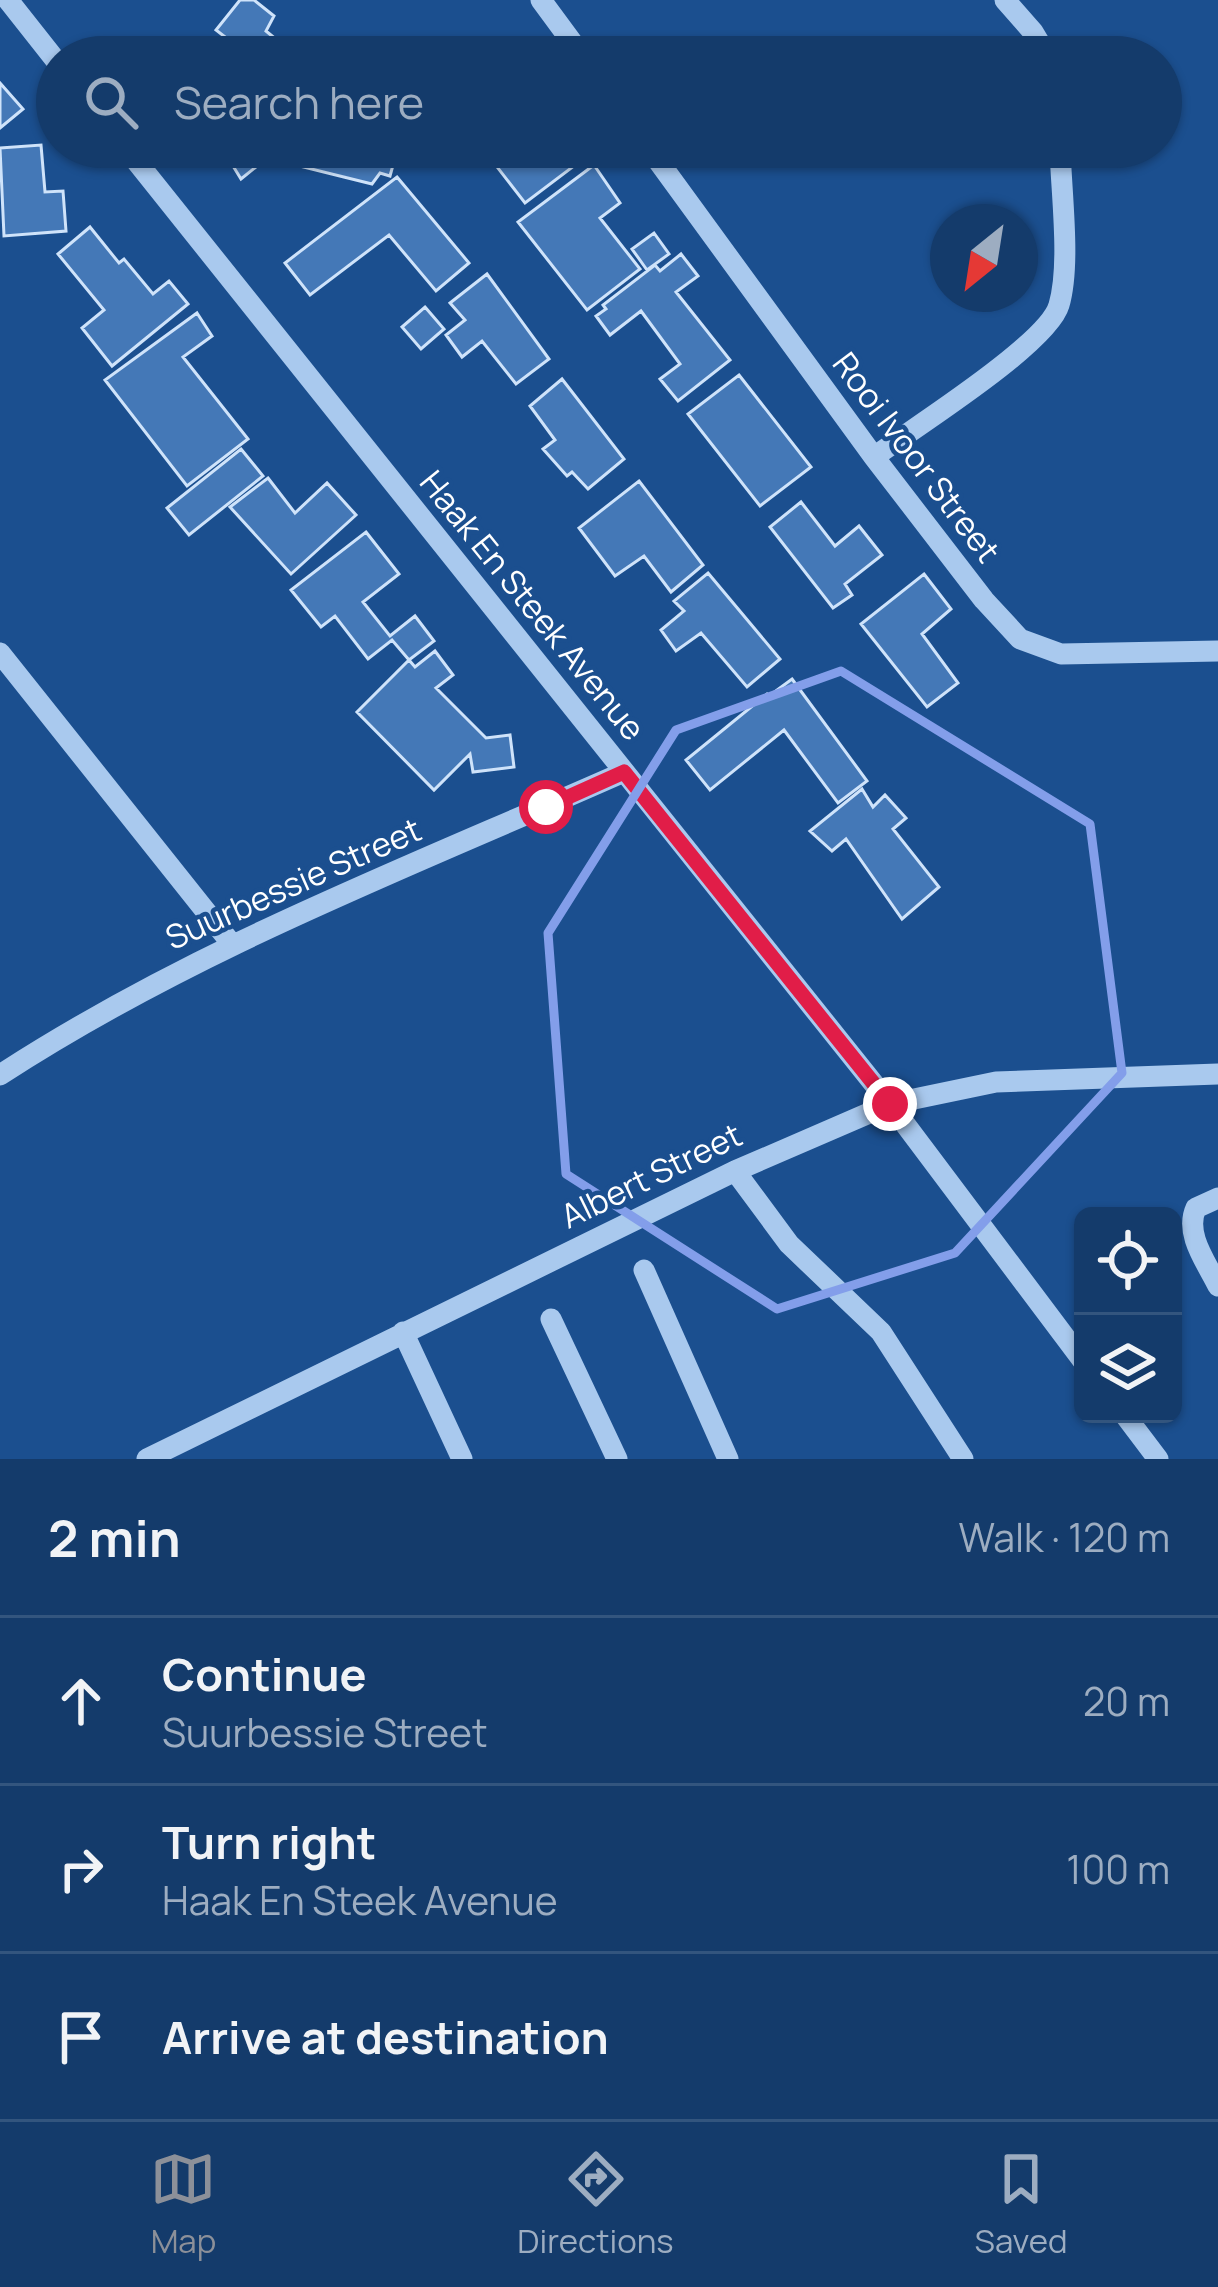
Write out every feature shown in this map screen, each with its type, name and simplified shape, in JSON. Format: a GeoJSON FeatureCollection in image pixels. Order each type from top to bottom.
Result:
{"type":"FeatureCollection","features":[{"type":"Feature","properties":{"kind":"street"},"geometry":{"type":"LineString","coordinates":[[8,0],[36,36]]}},
{"type":"Feature","properties":{"kind":"street"},"geometry":{"type":"LineString","coordinates":[[541,0],[568,36]]}},
{"type":"Feature","properties":{"kind":"street"},"geometry":{"type":"LineString","coordinates":[[1005,0],[1035,36]]}},
{"type":"Feature","properties":{"kind":"street","name":"Haak En Steek Avenue"},"geometry":{"type":"LineString","coordinates":[[142,168],[890,1104],[1074,1349]]}},
{"type":"Feature","properties":{"kind":"street","name":"Rooi Ivoor Street"},"geometry":{"type":"LineString","coordinates":[[663,168],[874,457],[984,600],[1020,639],[1061,654],[1218,651]]}},
{"type":"Feature","properties":{"kind":"street"},"geometry":{"type":"LineString","coordinates":[[874,457],[1030,344],[1057,312],[1063,283],[1060,168]]}},
{"type":"Feature","properties":{"kind":"street"},"geometry":{"type":"LineString","coordinates":[[0,653],[231,943]]}},
{"type":"Feature","properties":{"kind":"street","name":"Suurbessie Street"},"geometry":{"type":"LineString","coordinates":[[0,1075],[101,1011],[231,943],[624,772]]}},
{"type":"Feature","properties":{"kind":"street","name":"Albert Street"},"geometry":{"type":"LineString","coordinates":[[147,1459],[735,1171],[890,1104],[996,1082],[1218,1074]]}},
{"type":"Feature","properties":{"kind":"street"},"geometry":{"type":"LineString","coordinates":[[735,1171],[789,1244],[881,1332],[963,1459]]}},
{"type":"Feature","properties":{"kind":"street"},"geometry":{"type":"LineString","coordinates":[[1218,1198],[1196,1208],[1191,1221],[1192,1233],[1218,1286]]}},
{"type":"Feature","properties":{"kind":"street"},"geometry":{"type":"LineString","coordinates":[[644,1270],[728,1459]]}},
{"type":"Feature","properties":{"kind":"street"},"geometry":{"type":"LineString","coordinates":[[551,1319],[616,1459]]}},
{"type":"Feature","properties":{"kind":"street"},"geometry":{"type":"LineString","coordinates":[[403,1332],[462,1459]]}},
{"type":"Feature","properties":{"kind":"street"},"geometry":{"type":"LineString","coordinates":[[1131,1423],[1158,1459]]}},
{"type":"Feature","properties":{"kind":"highlighted area"},"geometry":{"type":"Polygon","coordinates":[[[841,671],[1090,824],[1122,1073],[955,1253],[777,1309],[566,1174],[548,933],[676,730],[841,671]]]}},
{"type":"Feature","properties":{"kind":"building"},"geometry":{"type":"Polygon","coordinates":[[[240,0],[254,0],[274,16],[266,31],[272,36],[224,36],[216,30],[240,0]]]}},
{"type":"Feature","properties":{"kind":"building"},"geometry":{"type":"Polygon","coordinates":[[[0,83],[23,109],[0,128],[0,83]]]}},
{"type":"Feature","properties":{"kind":"building"},"geometry":{"type":"Polygon","coordinates":[[[36,145],[36,168],[43,168],[45,192],[63,191],[66,231],[4,236],[0,148],[36,145]]]}},
{"type":"Feature","properties":{"kind":"building"},"geometry":{"type":"Polygon","coordinates":[[[234,168],[255,168],[241,179],[234,168]]]}},
{"type":"Feature","properties":{"kind":"building"},"geometry":{"type":"Polygon","coordinates":[[[307,168],[392,168],[390,176],[380,173],[372,184],[307,168]]]}},
{"type":"Feature","properties":{"kind":"building"},"geometry":{"type":"Polygon","coordinates":[[[498,168],[571,168],[525,203],[498,168]]]}},
{"type":"Feature","properties":{"kind":"building"},"geometry":{"type":"Polygon","coordinates":[[[596,168],[620,203],[600,218],[640,269],[587,310],[518,222],[596,168]]]}},
{"type":"Feature","properties":{"kind":"building"},"geometry":{"type":"Polygon","coordinates":[[[397,177],[469,263],[436,291],[389,235],[310,295],[285,263],[397,177]]]}},
{"type":"Feature","properties":{"kind":"building"},"geometry":{"type":"Polygon","coordinates":[[[90,227],[153,294],[169,281],[188,304],[112,366],[82,328],[104,310],[58,254],[90,227]]]}},
{"type":"Feature","properties":{"kind":"building"},"geometry":{"type":"Polygon","coordinates":[[[654,233],[669,254],[647,270],[632,249],[654,233]]]}},
{"type":"Feature","properties":{"kind":"building"},"geometry":{"type":"Polygon","coordinates":[[[681,254],[698,276],[676,292],[730,360],[678,401],[660,379],[680,364],[641,311],[610,335],[596,316],[606,309],[603,305],[655,265],[660,271],[681,254]]]}},
{"type":"Feature","properties":{"kind":"building"},"geometry":{"type":"Polygon","coordinates":[[[487,274],[549,359],[516,384],[482,341],[462,357],[446,335],[465,320],[450,303],[487,274]]]}},
{"type":"Feature","properties":{"kind":"building"},"geometry":{"type":"Polygon","coordinates":[[[425,307],[444,329],[421,349],[402,327],[425,307]]]}},
{"type":"Feature","properties":{"kind":"building"},"geometry":{"type":"Polygon","coordinates":[[[197,313],[212,336],[183,357],[248,439],[187,486],[105,380],[197,313]]]}},
{"type":"Feature","properties":{"kind":"building"},"geometry":{"type":"Polygon","coordinates":[[[739,375],[811,467],[760,506],[688,414],[739,375]]]}},
{"type":"Feature","properties":{"kind":"building"},"geometry":{"type":"Polygon","coordinates":[[[562,379],[624,459],[588,489],[572,472],[567,476],[543,449],[555,440],[530,406],[562,379]]]}},
{"type":"Feature","properties":{"kind":"building"},"geometry":{"type":"Polygon","coordinates":[[[241,449],[263,476],[189,535],[167,508],[241,449]]]}},
{"type":"Feature","properties":{"kind":"building"},"geometry":{"type":"Polygon","coordinates":[[[268,478],[295,513],[327,483],[356,515],[291,574],[230,507],[268,478]]]}},
{"type":"Feature","properties":{"kind":"building"},"geometry":{"type":"Polygon","coordinates":[[[639,481],[703,565],[671,592],[644,556],[615,576],[579,528],[639,481]]]}},
{"type":"Feature","properties":{"kind":"building"},"geometry":{"type":"Polygon","coordinates":[[[801,502],[835,546],[859,526],[882,555],[845,584],[852,595],[833,608],[770,527],[801,502]]]}},
{"type":"Feature","properties":{"kind":"building"},"geometry":{"type":"Polygon","coordinates":[[[366,532],[399,574],[363,602],[390,636],[415,616],[434,641],[409,660],[392,640],[368,659],[335,616],[321,627],[291,590],[366,532]]]}},
{"type":"Feature","properties":{"kind":"building"},"geometry":{"type":"Polygon","coordinates":[[[708,573],[780,659],[747,687],[701,633],[676,651],[661,630],[684,611],[674,601],[708,573]]]}},
{"type":"Feature","properties":{"kind":"building"},"geometry":{"type":"Polygon","coordinates":[[[924,574],[951,609],[922,634],[958,683],[927,707],[861,624],[924,574]]]}},
{"type":"Feature","properties":{"kind":"building"},"geometry":{"type":"Polygon","coordinates":[[[435,651],[453,675],[436,688],[486,738],[510,735],[514,767],[473,772],[470,754],[434,790],[357,712],[409,660],[415,667],[435,651]]]}},
{"type":"Feature","properties":{"kind":"building"},"geometry":{"type":"Polygon","coordinates":[[[792,679],[867,781],[838,803],[784,730],[710,790],[686,760],[792,679]]]}},
{"type":"Feature","properties":{"kind":"building"},"geometry":{"type":"Polygon","coordinates":[[[862,789],[873,807],[885,795],[906,818],[893,829],[939,887],[902,919],[846,839],[832,851],[810,831],[862,789]]]}},
{"type":"Feature","properties":{"kind":"route"},"geometry":{"type":"LineString","coordinates":[[546,807],[624,772],[890,1104]]}}]}
